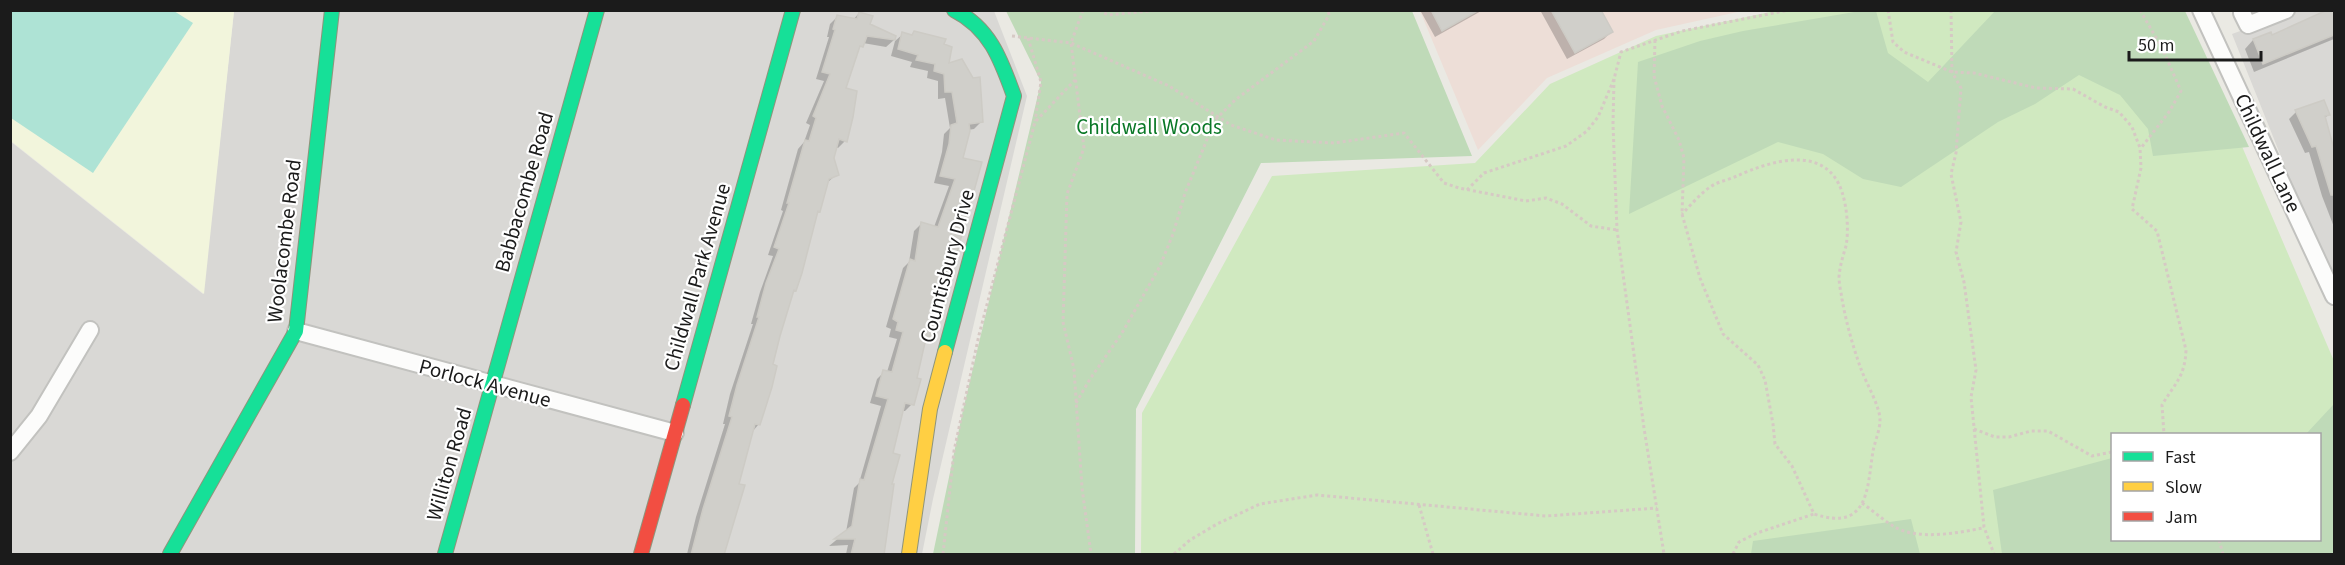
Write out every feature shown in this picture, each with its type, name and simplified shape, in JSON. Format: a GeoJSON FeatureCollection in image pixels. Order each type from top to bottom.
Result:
{"type":"FeatureCollection","features":[{"type":"Feature","properties":{"kind":"street","name":"Woolacombe Road"},"geometry":{"type":"LineString","coordinates":[[170,555],[296,331],[332,10]]}},
{"type":"Feature","properties":{"kind":"street","name":"Babbacombe Road"},"geometry":{"type":"LineString","coordinates":[[492,386],[597,10]]}},
{"type":"Feature","properties":{"kind":"street","name":"Childwall Park Avenue"},"geometry":{"type":"LineString","coordinates":[[641,555],[793,10]]}},
{"type":"Feature","properties":{"kind":"street","name":"Countisbury Drive"},"geometry":{"type":"LineString","coordinates":[[909,555],[930,409],[1014,96],[1003,65],[987,33],[954,10]]}},
{"type":"Feature","properties":{"kind":"street","name":"Childwall Lane"},"geometry":{"type":"LineString","coordinates":[[2201,10],[2334,296]]}},
{"type":"Feature","properties":{"kind":"street"},"geometry":{"type":"LineString","coordinates":[[2243,10],[2248,25],[2286,10]]}},
{"type":"Feature","properties":{"kind":"street"},"geometry":{"type":"LineString","coordinates":[[10,452],[39,416],[90,330]]}},
{"type":"Feature","properties":{"kind":"street","name":"Porlock Avenue"},"geometry":{"type":"LineString","coordinates":[[296,331],[675,434]]}},
{"type":"Feature","properties":{"kind":"street","name":"Williton Road"},"geometry":{"type":"LineString","coordinates":[[446,555],[492,386]]}},
{"type":"Feature","properties":{"kind":"path"},"geometry":{"type":"LineString","coordinates":[[1083,10],[1071,43],[1084,148],[1067,194],[1062,322],[1074,369],[1082,488],[1091,555]]}},
{"type":"Feature","properties":{"kind":"path"},"geometry":{"type":"LineString","coordinates":[[1099,10],[1108,15],[1160,10]]}},
{"type":"Feature","properties":{"kind":"path"},"geometry":{"type":"LineString","coordinates":[[1076,403],[1122,333],[1160,266],[1173,234],[1185,193],[1218,117],[1235,100],[1314,41],[1329,15],[1328,10]]}},
{"type":"Feature","properties":{"kind":"path"},"geometry":{"type":"LineString","coordinates":[[1467,190],[1484,173],[1566,146],[1587,131],[1598,117],[1614,79],[1621,52],[1682,31],[1789,10]]}},
{"type":"Feature","properties":{"kind":"path"},"geometry":{"type":"LineString","coordinates":[[1888,10],[1893,42],[1904,52],[1952,72],[1974,74],[2036,88],[2073,89],[2119,112],[2132,127],[2140,148],[2141,168],[2132,209],[2157,231],[2186,350],[2185,367],[2182,374],[2162,405],[2163,433]]}},
{"type":"Feature","properties":{"kind":"path"},"geometry":{"type":"LineString","coordinates":[[1951,10],[1952,72],[1961,88],[1958,142],[1951,174],[1961,222],[1956,252],[1964,282],[1976,370],[1971,398],[1984,527],[1994,555]]}},
{"type":"Feature","properties":{"kind":"path"},"geometry":{"type":"LineString","coordinates":[[2140,10],[2162,48],[2181,92],[2169,112],[2140,148]]}},
{"type":"Feature","properties":{"kind":"path"},"geometry":{"type":"LineString","coordinates":[[987,33],[1071,43],[1169,86],[1231,125],[1276,140],[1334,143],[1404,133],[1444,183],[1467,190],[1526,201],[1546,198],[1562,204],[1591,226],[1617,230]]}},
{"type":"Feature","properties":{"kind":"path"},"geometry":{"type":"LineString","coordinates":[[943,555],[954,451],[979,335],[1035,122],[1041,82],[1028,38]]}},
{"type":"Feature","properties":{"kind":"path"},"geometry":{"type":"LineString","coordinates":[[1654,40],[1654,76],[1662,106],[1679,140],[1684,158],[1682,214],[1700,278],[1723,334],[1758,365],[1765,380],[1775,444],[1792,466],[1814,514]]}},
{"type":"Feature","properties":{"kind":"path"},"geometry":{"type":"LineString","coordinates":[[1614,79],[1613,124],[1617,230],[1664,555]]}},
{"type":"Feature","properties":{"kind":"path"},"geometry":{"type":"LineString","coordinates":[[1035,122],[1076,80]]}},
{"type":"Feature","properties":{"kind":"path"},"geometry":{"type":"LineString","coordinates":[[1682,214],[1704,191],[1716,184],[1749,170],[1790,159],[1803,159],[1821,165],[1833,175],[1841,190],[1846,208],[1846,244],[1839,279],[1843,307],[1861,370],[1880,418],[1866,497],[1857,510],[1848,517],[1831,519],[1814,514],[1766,530],[1739,542],[1733,555]]}},
{"type":"Feature","properties":{"kind":"path"},"geometry":{"type":"LineString","coordinates":[[1974,429],[1995,437],[2031,431],[2049,431],[2092,456],[2111,452]]}},
{"type":"Feature","properties":{"kind":"path"},"geometry":{"type":"LineString","coordinates":[[1174,555],[1190,540],[1217,524],[1260,504],[1317,495],[1349,496],[1419,505],[1546,516],[1657,508]]}},
{"type":"Feature","properties":{"kind":"path"},"geometry":{"type":"LineString","coordinates":[[1862,503],[1895,527],[1914,532],[1957,532],[1984,527]]}},
{"type":"Feature","properties":{"kind":"path"},"geometry":{"type":"LineString","coordinates":[[1419,505],[1433,555]]}},
{"type":"Feature","properties":{"kind":"shaded area"},"geometry":{"type":"Polygon","coordinates":[[[10,11],[234,11],[204,294],[11,141],[10,11]]]}},
{"type":"Feature","properties":{"kind":"shaded area"},"geometry":{"type":"Polygon","coordinates":[[[10,11],[174,11],[193,23],[93,173],[11,118],[10,11]]]}},
{"type":"Feature","properties":{"kind":"shaded area"},"geometry":{"type":"Polygon","coordinates":[[[234,11],[994,11],[1027,96],[922,554],[11,554],[10,141],[203,294],[234,11]]]}},
{"type":"Feature","properties":{"kind":"shaded area"},"geometry":{"type":"Polygon","coordinates":[[[1420,11],[1742,11],[1656,30],[1547,78],[1478,150],[1420,11]]]}},
{"type":"Feature","properties":{"kind":"shaded area"},"geometry":{"type":"Polygon","coordinates":[[[2295,11],[2334,11],[2334,289],[2232,34],[2295,11]]]}},
{"type":"Feature","properties":{"kind":"green space"},"geometry":{"type":"Polygon","coordinates":[[[1866,10],[1876,11],[1888,53],[1928,82],[1995,11],[2185,11],[2249,147],[2153,156],[2148,129],[2120,95],[2079,75],[2035,104],[1998,122],[1901,187],[1863,179],[1823,154],[1778,142],[1629,214],[1638,62],[1700,41],[1743,31],[1866,10]]]}},
{"type":"Feature","properties":{"kind":"green space","name":"Childwall Woods"},"geometry":{"type":"Polygon","coordinates":[[[1006,11],[1412,11],[1472,156],[1261,163],[1136,409],[1135,554],[933,554],[963,410],[1041,82],[1006,11]]]}},
{"type":"Feature","properties":{"kind":"green space","name":"Childwall Woods"},"geometry":{"type":"Polygon","coordinates":[[[1775,11],[2184,11],[2334,361],[2334,554],[1141,554],[1142,413],[1272,176],[1475,163],[1550,84],[1656,36],[1775,11]]]}},
{"type":"Feature","properties":{"kind":"green space"},"geometry":{"type":"Polygon","coordinates":[[[2333,405],[2334,554],[2002,554],[1993,490],[2111,458],[2111,541],[2321,541],[2321,433],[2307,433],[2333,405]]]}},
{"type":"Feature","properties":{"kind":"green space"},"geometry":{"type":"Polygon","coordinates":[[[1911,519],[1920,554],[1751,554],[1753,541],[1911,519]]]}},
{"type":"Feature","properties":{"kind":"building"},"geometry":{"type":"Polygon","coordinates":[[[1431,10],[1479,10],[1442,31],[1431,10]]]}},
{"type":"Feature","properties":{"kind":"building"},"geometry":{"type":"Polygon","coordinates":[[[1551,10],[1601,10],[1613,32],[1575,53],[1551,10]]]}},
{"type":"Feature","properties":{"kind":"building"},"geometry":{"type":"Polygon","coordinates":[[[2327,10],[2334,10],[2334,35],[2263,64],[2253,39],[2271,32],[2272,35],[2327,10]]]}},
{"type":"Feature","properties":{"kind":"building"},"geometry":{"type":"Polygon","coordinates":[[[859,12],[873,16],[870,24],[896,36],[895,40],[867,36],[863,47],[860,46],[846,88],[857,91],[847,142],[839,139],[834,158],[839,175],[829,179],[802,273],[796,291],[794,290],[780,336],[773,364],[777,366],[772,387],[760,425],[755,424],[739,484],[745,485],[724,555],[691,555],[732,417],[729,416],[759,317],[757,317],[766,283],[779,249],[774,247],[789,203],[787,203],[805,140],[809,141],[816,118],[813,116],[830,74],[822,72],[835,30],[833,29],[837,15],[857,19],[859,12]]]}},
{"type":"Feature","properties":{"kind":"building"},"geometry":{"type":"Polygon","coordinates":[[[914,31],[946,39],[944,44],[952,47],[949,63],[962,59],[973,78],[980,77],[983,122],[969,124],[970,131],[963,158],[982,162],[956,256],[953,255],[933,311],[936,312],[929,339],[926,338],[917,378],[921,379],[914,405],[905,403],[893,453],[900,455],[892,484],[894,484],[884,555],[851,555],[855,539],[834,539],[852,526],[860,479],[864,480],[888,399],[876,396],[883,370],[892,372],[903,332],[896,330],[898,322],[893,319],[910,259],[915,261],[921,222],[938,227],[955,179],[940,176],[949,144],[951,125],[957,123],[952,92],[945,92],[944,74],[934,71],[935,64],[916,60],[918,55],[898,49],[902,32],[912,35],[914,31]]]}},
{"type":"Feature","properties":{"kind":"building"},"geometry":{"type":"Polygon","coordinates":[[[2324,100],[2330,115],[2325,116],[2334,149],[2334,195],[2331,195],[2316,146],[2312,147],[2295,110],[2324,100]]]}},
{"type":"Feature","properties":{"kind":"traffic: fast"},"geometry":{"type":"LineString","coordinates":[[170,554],[296,331],[332,10]]}},
{"type":"Feature","properties":{"kind":"traffic: fast"},"geometry":{"type":"LineString","coordinates":[[445,554],[597,10]]}},
{"type":"Feature","properties":{"kind":"traffic: fast"},"geometry":{"type":"LineString","coordinates":[[683,405],[793,10]]}},
{"type":"Feature","properties":{"kind":"traffic: fast"},"geometry":{"type":"LineString","coordinates":[[945,352],[1014,96],[993,46],[977,26],[954,10]]}},
{"type":"Feature","properties":{"kind":"traffic: slow"},"geometry":{"type":"LineString","coordinates":[[909,554],[930,409],[945,352]]}},
{"type":"Feature","properties":{"kind":"traffic: jam"},"geometry":{"type":"LineString","coordinates":[[641,554],[683,405]]}}]}
